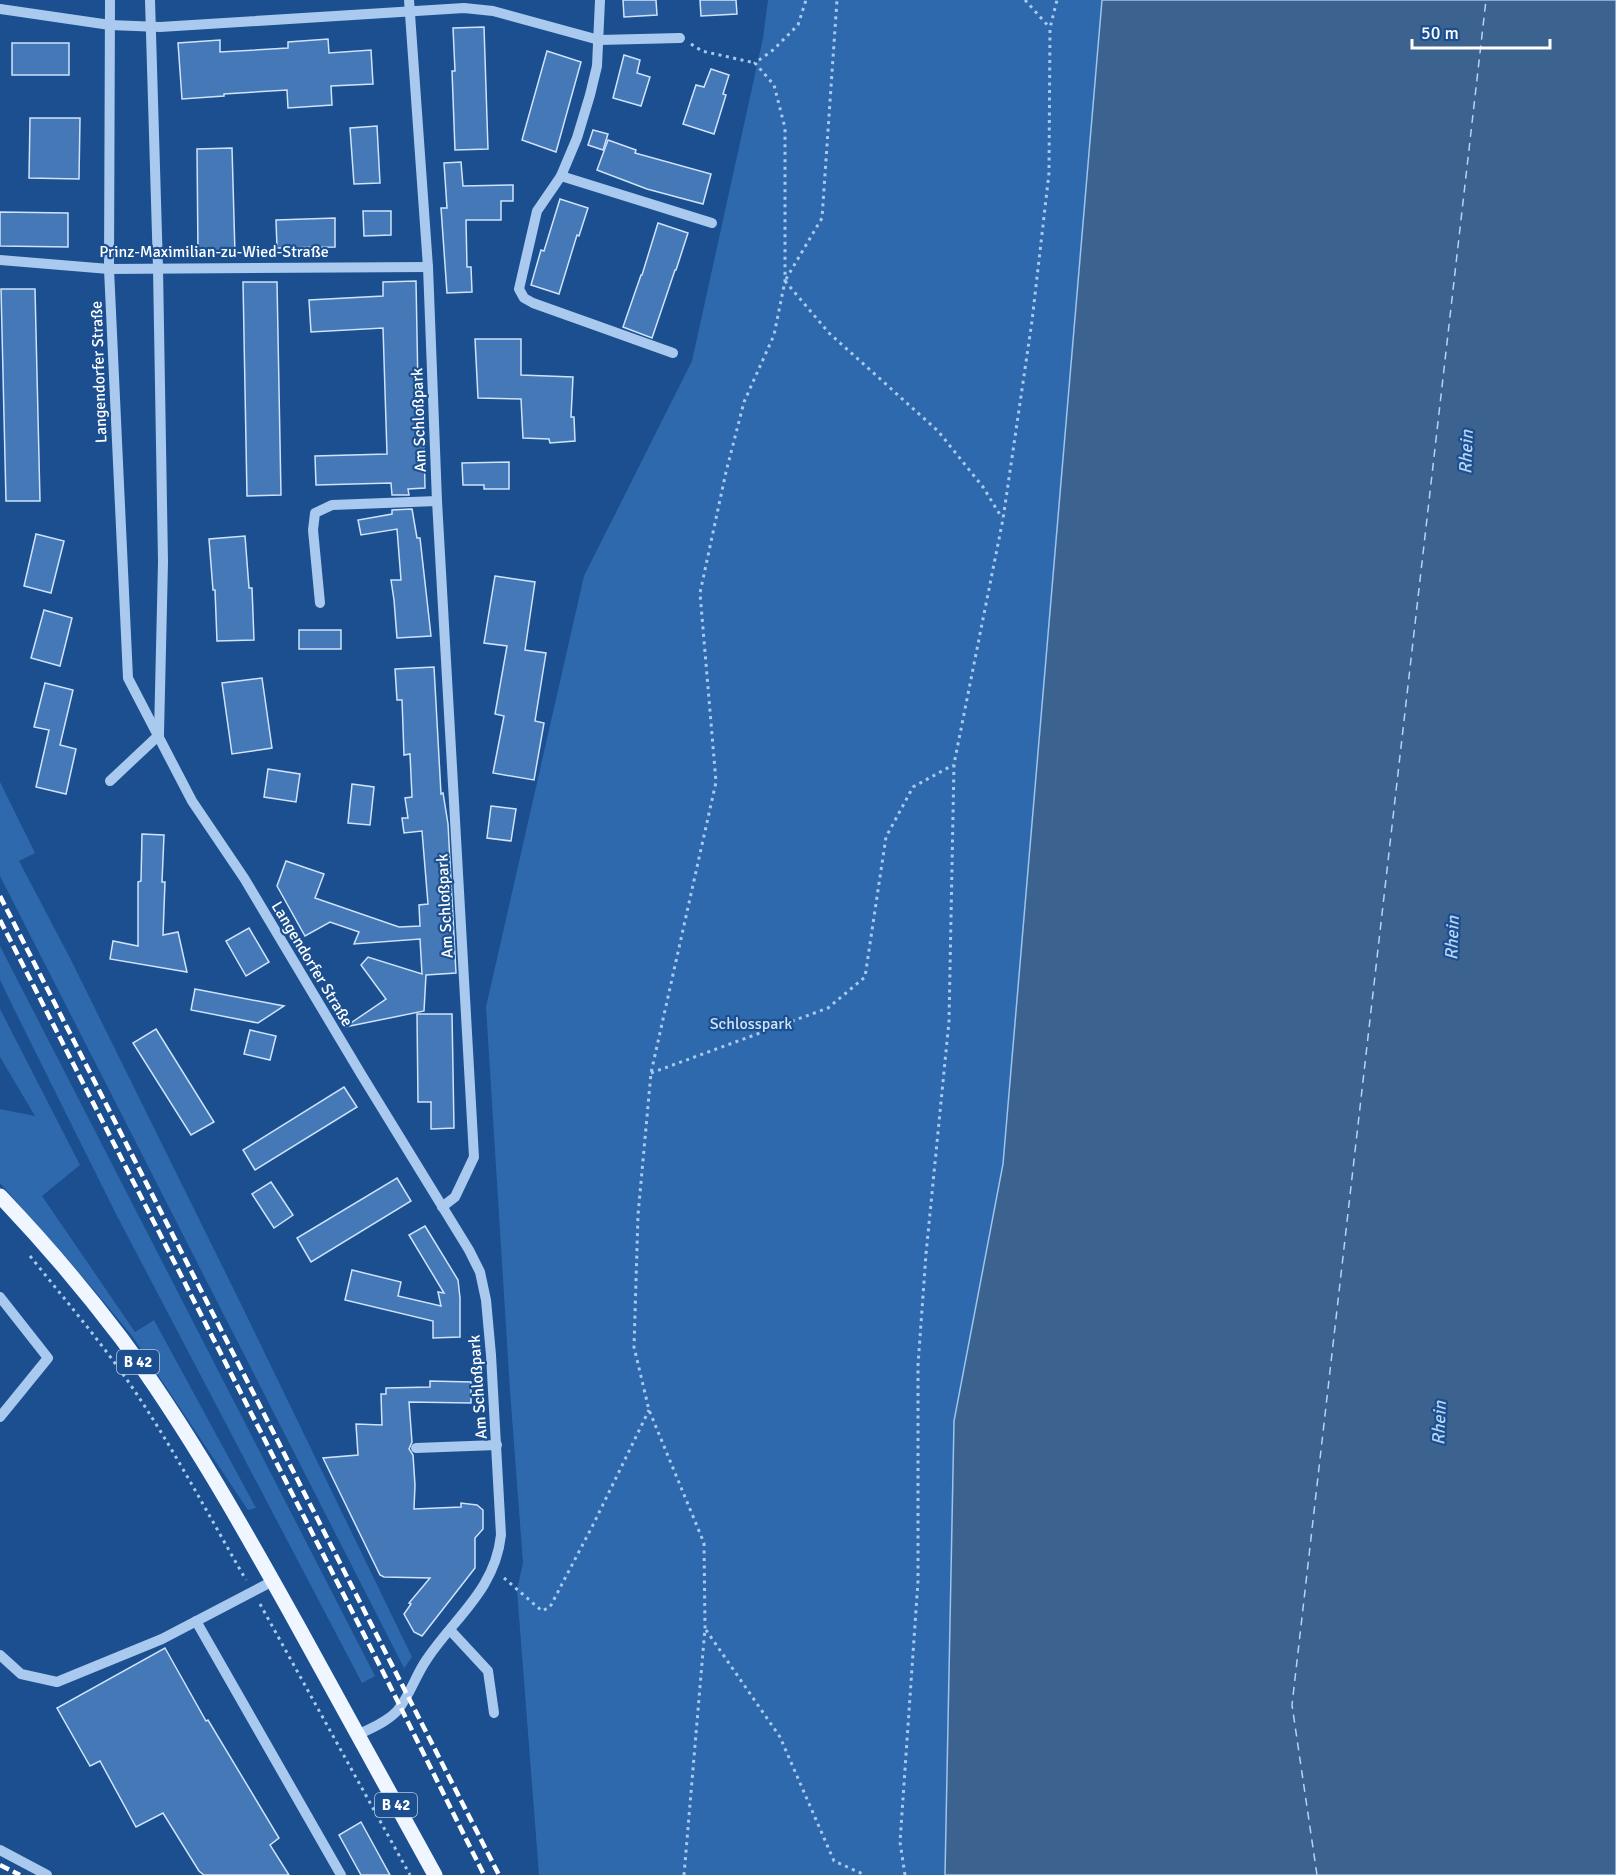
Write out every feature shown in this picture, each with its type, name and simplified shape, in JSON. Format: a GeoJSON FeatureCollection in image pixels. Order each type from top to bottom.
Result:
{"type":"FeatureCollection","features":[{"type":"Feature","properties":{"kind":"main road","name":"B 42"},"geometry":{"type":"LineString","coordinates":[[0,1196],[60,1262],[107,1321],[147,1375],[195,1449],[253,1544],[435,1875]]}},
{"type":"Feature","properties":{"kind":"street","name":"Langendorfer Straße"},"geometry":{"type":"LineString","coordinates":[[110,0],[109,269],[128,678],[192,801],[244,878],[442,1207]]}},
{"type":"Feature","properties":{"kind":"street","name":"Langendorfer Straße"},"geometry":{"type":"LineString","coordinates":[[150,0],[158,268],[163,562],[159,735]]}},
{"type":"Feature","properties":{"kind":"street","name":"Am Schloßpark"},"geometry":{"type":"LineString","coordinates":[[358,1735],[391,1716],[410,1693],[428,1657],[474,1602],[493,1569],[501,1535],[489,1328],[484,1287],[480,1272],[469,1250],[442,1207],[455,1197],[474,1157],[437,501],[428,267],[409,0]]}},
{"type":"Feature","properties":{"kind":"street"},"geometry":{"type":"LineString","coordinates":[[600,0],[597,66],[590,95],[577,138],[561,176],[537,211],[519,289],[524,298],[533,303],[673,353]]}},
{"type":"Feature","properties":{"kind":"street"},"geometry":{"type":"LineString","coordinates":[[0,9],[110,25],[150,27],[464,8],[493,11],[598,40],[680,38]]}},
{"type":"Feature","properties":{"kind":"street"},"geometry":{"type":"LineString","coordinates":[[561,176],[712,223]]}},
{"type":"Feature","properties":{"kind":"street","name":"Prinz-Maximilian-zu-Wied-Straße"},"geometry":{"type":"LineString","coordinates":[[0,260],[109,269],[428,267]]}},
{"type":"Feature","properties":{"kind":"street"},"geometry":{"type":"LineString","coordinates":[[320,603],[313,530],[315,513],[332,505],[437,501]]}},
{"type":"Feature","properties":{"kind":"street"},"geometry":{"type":"LineString","coordinates":[[110,781],[159,735]]}},
{"type":"Feature","properties":{"kind":"street"},"geometry":{"type":"LineString","coordinates":[[0,1298],[48,1358],[0,1417]]}},
{"type":"Feature","properties":{"kind":"street"},"geometry":{"type":"LineString","coordinates":[[416,1448],[496,1445]]}},
{"type":"Feature","properties":{"kind":"street"},"geometry":{"type":"LineString","coordinates":[[0,1655],[21,1674],[57,1682],[162,1639],[273,1581]]}},
{"type":"Feature","properties":{"kind":"street"},"geometry":{"type":"LineString","coordinates":[[196,1621],[341,1875]]}},
{"type":"Feature","properties":{"kind":"street"},"geometry":{"type":"LineString","coordinates":[[450,1630],[488,1671],[494,1713]]}},
{"type":"Feature","properties":{"kind":"street"},"geometry":{"type":"LineString","coordinates":[[0,1850],[46,1875]]}},
{"type":"Feature","properties":{"kind":"path"},"geometry":{"type":"LineString","coordinates":[[755,63],[773,50],[798,25],[806,0]]}},
{"type":"Feature","properties":{"kind":"path"},"geometry":{"type":"LineString","coordinates":[[785,281],[822,218],[837,0]]}},
{"type":"Feature","properties":{"kind":"path"},"geometry":{"type":"LineString","coordinates":[[1025,0],[1050,28]]}},
{"type":"Feature","properties":{"kind":"path"},"geometry":{"type":"LineString","coordinates":[[905,1875],[900,1842],[918,1581],[918,1365],[926,1254],[949,1022],[954,764],[1003,519],[1032,321],[1049,173],[1050,28],[1057,0]]}},
{"type":"Feature","properties":{"kind":"path"},"geometry":{"type":"LineString","coordinates":[[680,38],[702,51],[755,63],[774,85],[785,128],[785,281],[774,335],[744,402],[726,472],[700,593],[716,782],[651,1073],[638,1215],[634,1347],[649,1410],[704,1543],[705,1628],[684,1875]]}},
{"type":"Feature","properties":{"kind":"path"},"geometry":{"type":"LineString","coordinates":[[785,281],[829,333],[938,431],[983,487],[1003,519]]}},
{"type":"Feature","properties":{"kind":"path"},"geometry":{"type":"LineString","coordinates":[[651,1073],[828,1008],[865,977],[886,837],[913,787],[954,764]]}},
{"type":"Feature","properties":{"kind":"path"},"geometry":{"type":"LineString","coordinates":[[24,1249],[78,1313],[134,1390],[158,1428],[253,1592],[410,1875]]}},
{"type":"Feature","properties":{"kind":"path"},"geometry":{"type":"LineString","coordinates":[[493,1569],[542,1611],[550,1607],[649,1410]]}},
{"type":"Feature","properties":{"kind":"path"},"geometry":{"type":"LineString","coordinates":[[705,1628],[780,1737],[834,1861],[865,1875]]}},
{"type":"Feature","properties":{"kind":"green space","name":"Schlosspark"},"geometry":{"type":"Polygon","coordinates":[[[768,0],[1102,0],[1003,1164],[954,1421],[945,1875],[539,1875],[517,1590],[523,1563],[486,1007],[584,576],[692,361],[763,38],[768,0]]]}},
{"type":"Feature","properties":{"kind":"green space"},"geometry":{"type":"Polygon","coordinates":[[[0,782],[35,853],[19,861],[70,958],[239,1300],[412,1657],[404,1668],[0,876],[0,782]]]}},
{"type":"Feature","properties":{"kind":"green space"},"geometry":{"type":"Polygon","coordinates":[[[0,946],[375,1676],[362,1683],[116,1214],[19,1019],[0,980],[0,946]]]}},
{"type":"Feature","properties":{"kind":"green space"},"geometry":{"type":"Polygon","coordinates":[[[0,1009],[80,1165],[42,1196],[135,1332],[154,1320],[256,1508],[248,1510],[132,1336],[0,1183],[0,1109],[35,1116],[0,1057],[0,1009]]]}},
{"type":"Feature","properties":{"kind":"water","name":"Rhein"},"geometry":{"type":"Polygon","coordinates":[[[1102,0],[1616,0],[1616,1875],[945,1875],[954,1421],[1003,1164],[1102,0]]]}},
{"type":"Feature","properties":{"kind":"building"},"geometry":{"type":"Polygon","coordinates":[[[623,0],[656,0],[657,15],[624,17],[623,0]]]}},
{"type":"Feature","properties":{"kind":"building"},"geometry":{"type":"Polygon","coordinates":[[[700,0],[736,0],[737,14],[701,16],[700,0]]]}},
{"type":"Feature","properties":{"kind":"building"},"geometry":{"type":"Polygon","coordinates":[[[484,27],[488,149],[455,150],[453,28],[484,27]]]}},
{"type":"Feature","properties":{"kind":"building"},"geometry":{"type":"Polygon","coordinates":[[[328,39],[329,53],[371,50],[373,84],[331,86],[332,105],[288,108],[287,90],[182,99],[178,43],[220,40],[220,52],[288,48],[288,42],[328,39]]]}},
{"type":"Feature","properties":{"kind":"building"},"geometry":{"type":"Polygon","coordinates":[[[12,43],[69,43],[69,75],[12,75],[12,43]]]}},
{"type":"Feature","properties":{"kind":"building"},"geometry":{"type":"Polygon","coordinates":[[[547,51],[581,62],[556,152],[522,140],[547,51]]]}},
{"type":"Feature","properties":{"kind":"building"},"geometry":{"type":"Polygon","coordinates":[[[624,55],[640,60],[637,73],[650,77],[641,106],[613,98],[624,55]]]}},
{"type":"Feature","properties":{"kind":"building"},"geometry":{"type":"Polygon","coordinates":[[[711,69],[729,75],[723,94],[726,95],[714,134],[683,124],[696,85],[704,87],[711,69]]]}},
{"type":"Feature","properties":{"kind":"building"},"geometry":{"type":"Polygon","coordinates":[[[30,118],[80,118],[79,179],[29,178],[30,118]]]}},
{"type":"Feature","properties":{"kind":"building"},"geometry":{"type":"Polygon","coordinates":[[[377,126],[380,183],[354,184],[350,128],[377,126]]]}},
{"type":"Feature","properties":{"kind":"building"},"geometry":{"type":"Polygon","coordinates":[[[593,130],[608,134],[603,150],[588,145],[593,130]]]}},
{"type":"Feature","properties":{"kind":"building"},"geometry":{"type":"Polygon","coordinates":[[[608,140],[636,150],[635,153],[711,174],[703,204],[647,189],[597,170],[608,140]]]}},
{"type":"Feature","properties":{"kind":"building"},"geometry":{"type":"Polygon","coordinates":[[[232,148],[235,254],[198,254],[197,149],[232,148]]]}},
{"type":"Feature","properties":{"kind":"building"},"geometry":{"type":"Polygon","coordinates":[[[461,162],[463,186],[513,185],[513,201],[501,201],[501,220],[466,220],[467,267],[471,267],[472,292],[447,293],[441,208],[447,208],[444,163],[461,162]]]}},
{"type":"Feature","properties":{"kind":"building"},"geometry":{"type":"Polygon","coordinates":[[[560,199],[588,208],[559,294],[531,285],[560,199]]]}},
{"type":"Feature","properties":{"kind":"building"},"geometry":{"type":"Polygon","coordinates":[[[363,211],[391,211],[391,235],[364,236],[363,211]]]}},
{"type":"Feature","properties":{"kind":"building"},"geometry":{"type":"Polygon","coordinates":[[[0,212],[68,213],[68,247],[0,246],[0,212]]]}},
{"type":"Feature","properties":{"kind":"building"},"geometry":{"type":"Polygon","coordinates":[[[335,218],[335,247],[277,248],[276,220],[335,218]]]}},
{"type":"Feature","properties":{"kind":"building"},"geometry":{"type":"Polygon","coordinates":[[[658,223],[688,233],[652,338],[623,327],[658,223]]]}},
{"type":"Feature","properties":{"kind":"building"},"geometry":{"type":"Polygon","coordinates":[[[416,281],[419,440],[424,440],[425,488],[408,489],[409,495],[392,495],[391,483],[316,485],[315,456],[387,454],[383,328],[311,332],[309,300],[383,296],[383,282],[416,281]]]}},
{"type":"Feature","properties":{"kind":"building"},"geometry":{"type":"Polygon","coordinates":[[[243,282],[277,282],[281,495],[247,496],[243,282]]]}},
{"type":"Feature","properties":{"kind":"building"},"geometry":{"type":"Polygon","coordinates":[[[1,289],[35,289],[40,501],[6,501],[1,289]]]}},
{"type":"Feature","properties":{"kind":"building"},"geometry":{"type":"Polygon","coordinates":[[[475,339],[521,339],[521,375],[573,377],[571,417],[574,417],[575,441],[550,443],[549,439],[523,438],[521,399],[478,398],[475,339]]]}},
{"type":"Feature","properties":{"kind":"building"},"geometry":{"type":"Polygon","coordinates":[[[509,462],[509,489],[484,489],[484,485],[463,485],[462,463],[509,462]]]}},
{"type":"Feature","properties":{"kind":"building"},"geometry":{"type":"Polygon","coordinates":[[[412,509],[417,538],[420,538],[431,636],[397,638],[391,580],[401,580],[397,529],[361,535],[358,520],[392,514],[392,510],[412,509]]]}},
{"type":"Feature","properties":{"kind":"building"},"geometry":{"type":"Polygon","coordinates":[[[36,534],[64,541],[51,593],[24,586],[36,534]]]}},
{"type":"Feature","properties":{"kind":"building"},"geometry":{"type":"Polygon","coordinates":[[[245,536],[249,588],[252,588],[254,640],[217,641],[215,590],[213,590],[209,539],[245,536]]]}},
{"type":"Feature","properties":{"kind":"building"},"geometry":{"type":"Polygon","coordinates":[[[495,576],[535,582],[525,650],[546,653],[535,721],[544,723],[534,780],[493,773],[504,716],[495,714],[507,646],[484,643],[495,576]]]}},
{"type":"Feature","properties":{"kind":"building"},"geometry":{"type":"Polygon","coordinates":[[[44,610],[72,618],[60,666],[31,658],[44,610]]]}},
{"type":"Feature","properties":{"kind":"building"},"geometry":{"type":"Polygon","coordinates":[[[299,630],[341,630],[341,649],[299,649],[299,630]]]}},
{"type":"Feature","properties":{"kind":"building"},"geometry":{"type":"Polygon","coordinates":[[[434,667],[441,794],[443,793],[448,824],[456,973],[426,975],[424,1011],[345,1027],[386,999],[361,965],[368,957],[422,974],[420,939],[354,944],[359,932],[330,922],[305,936],[277,886],[286,861],[324,874],[315,898],[399,927],[420,926],[419,905],[428,904],[422,831],[404,833],[402,818],[408,818],[405,798],[412,797],[410,754],[404,755],[402,700],[397,700],[395,669],[434,667]]]}},
{"type":"Feature","properties":{"kind":"building"},"geometry":{"type":"Polygon","coordinates":[[[262,678],[272,748],[232,754],[222,683],[262,678]]]}},
{"type":"Feature","properties":{"kind":"building"},"geometry":{"type":"Polygon","coordinates":[[[45,683],[73,690],[60,745],[76,749],[66,794],[36,787],[49,730],[34,727],[45,683]]]}},
{"type":"Feature","properties":{"kind":"building"},"geometry":{"type":"Polygon","coordinates":[[[268,769],[300,774],[296,802],[264,797],[268,769]]]}},
{"type":"Feature","properties":{"kind":"building"},"geometry":{"type":"Polygon","coordinates":[[[352,784],[374,787],[370,825],[348,823],[352,784]]]}},
{"type":"Feature","properties":{"kind":"building"},"geometry":{"type":"Polygon","coordinates":[[[491,806],[516,809],[511,841],[487,838],[491,806]]]}},
{"type":"Feature","properties":{"kind":"building"},"geometry":{"type":"Polygon","coordinates":[[[142,834],[164,835],[163,935],[178,932],[187,972],[110,959],[113,941],[138,946],[138,882],[141,881],[142,834]]]}},
{"type":"Feature","properties":{"kind":"building"},"geometry":{"type":"Polygon","coordinates":[[[249,928],[269,962],[246,976],[226,941],[249,928]]]}},
{"type":"Feature","properties":{"kind":"building"},"geometry":{"type":"Polygon","coordinates":[[[195,989],[284,1006],[258,1023],[191,1010],[195,989]]]}},
{"type":"Feature","properties":{"kind":"building"},"geometry":{"type":"Polygon","coordinates":[[[417,1014],[452,1014],[454,1128],[431,1129],[431,1102],[418,1102],[417,1014]]]}},
{"type":"Feature","properties":{"kind":"building"},"geometry":{"type":"Polygon","coordinates":[[[156,1029],[214,1122],[191,1135],[133,1043],[156,1029]]]}},
{"type":"Feature","properties":{"kind":"building"},"geometry":{"type":"Polygon","coordinates":[[[250,1030],[276,1036],[270,1060],[244,1054],[250,1030]]]}},
{"type":"Feature","properties":{"kind":"building"},"geometry":{"type":"Polygon","coordinates":[[[344,1087],[357,1107],[255,1170],[243,1150],[344,1087]]]}},
{"type":"Feature","properties":{"kind":"building"},"geometry":{"type":"Polygon","coordinates":[[[397,1178],[411,1201],[311,1262],[297,1238],[397,1178]]]}},
{"type":"Feature","properties":{"kind":"building"},"geometry":{"type":"Polygon","coordinates":[[[271,1182],[293,1215],[274,1228],[252,1194],[271,1182]]]}},
{"type":"Feature","properties":{"kind":"building"},"geometry":{"type":"Polygon","coordinates":[[[425,1226],[458,1280],[460,1337],[433,1338],[433,1321],[345,1300],[352,1270],[401,1282],[398,1296],[441,1306],[438,1292],[444,1293],[409,1235],[425,1226]]]}},
{"type":"Feature","properties":{"kind":"building"},"geometry":{"type":"Polygon","coordinates":[[[430,1381],[471,1382],[471,1403],[409,1402],[412,1442],[409,1449],[413,1455],[414,1509],[461,1507],[461,1503],[477,1505],[483,1510],[483,1529],[475,1538],[475,1568],[422,1636],[414,1632],[404,1614],[411,1604],[409,1603],[430,1578],[380,1575],[323,1458],[358,1455],[356,1424],[382,1425],[381,1394],[386,1394],[386,1388],[430,1387],[430,1381]]]}},
{"type":"Feature","properties":{"kind":"building"},"geometry":{"type":"Polygon","coordinates":[[[165,1648],[206,1721],[208,1720],[279,1838],[270,1845],[289,1875],[204,1875],[199,1871],[163,1813],[136,1827],[100,1761],[90,1766],[57,1708],[165,1648]]]}},
{"type":"Feature","properties":{"kind":"building"},"geometry":{"type":"Polygon","coordinates":[[[361,1822],[390,1875],[361,1875],[339,1835],[361,1822]]]}},
{"type":"Feature","properties":{"kind":"ferry route"},"geometry":{"type":"LineString","coordinates":[[1317,1875],[1292,1705],[1486,0]]}},
{"type":"Feature","properties":{"kind":"railway"},"geometry":{"type":"LineString","coordinates":[[0,896],[499,1875]]}},
{"type":"Feature","properties":{"kind":"railway"},"geometry":{"type":"LineString","coordinates":[[0,920],[484,1875]]}},
{"type":"Feature","properties":{"kind":"railway"},"geometry":{"type":"LineString","coordinates":[[0,1865],[20,1875]]}}]}
